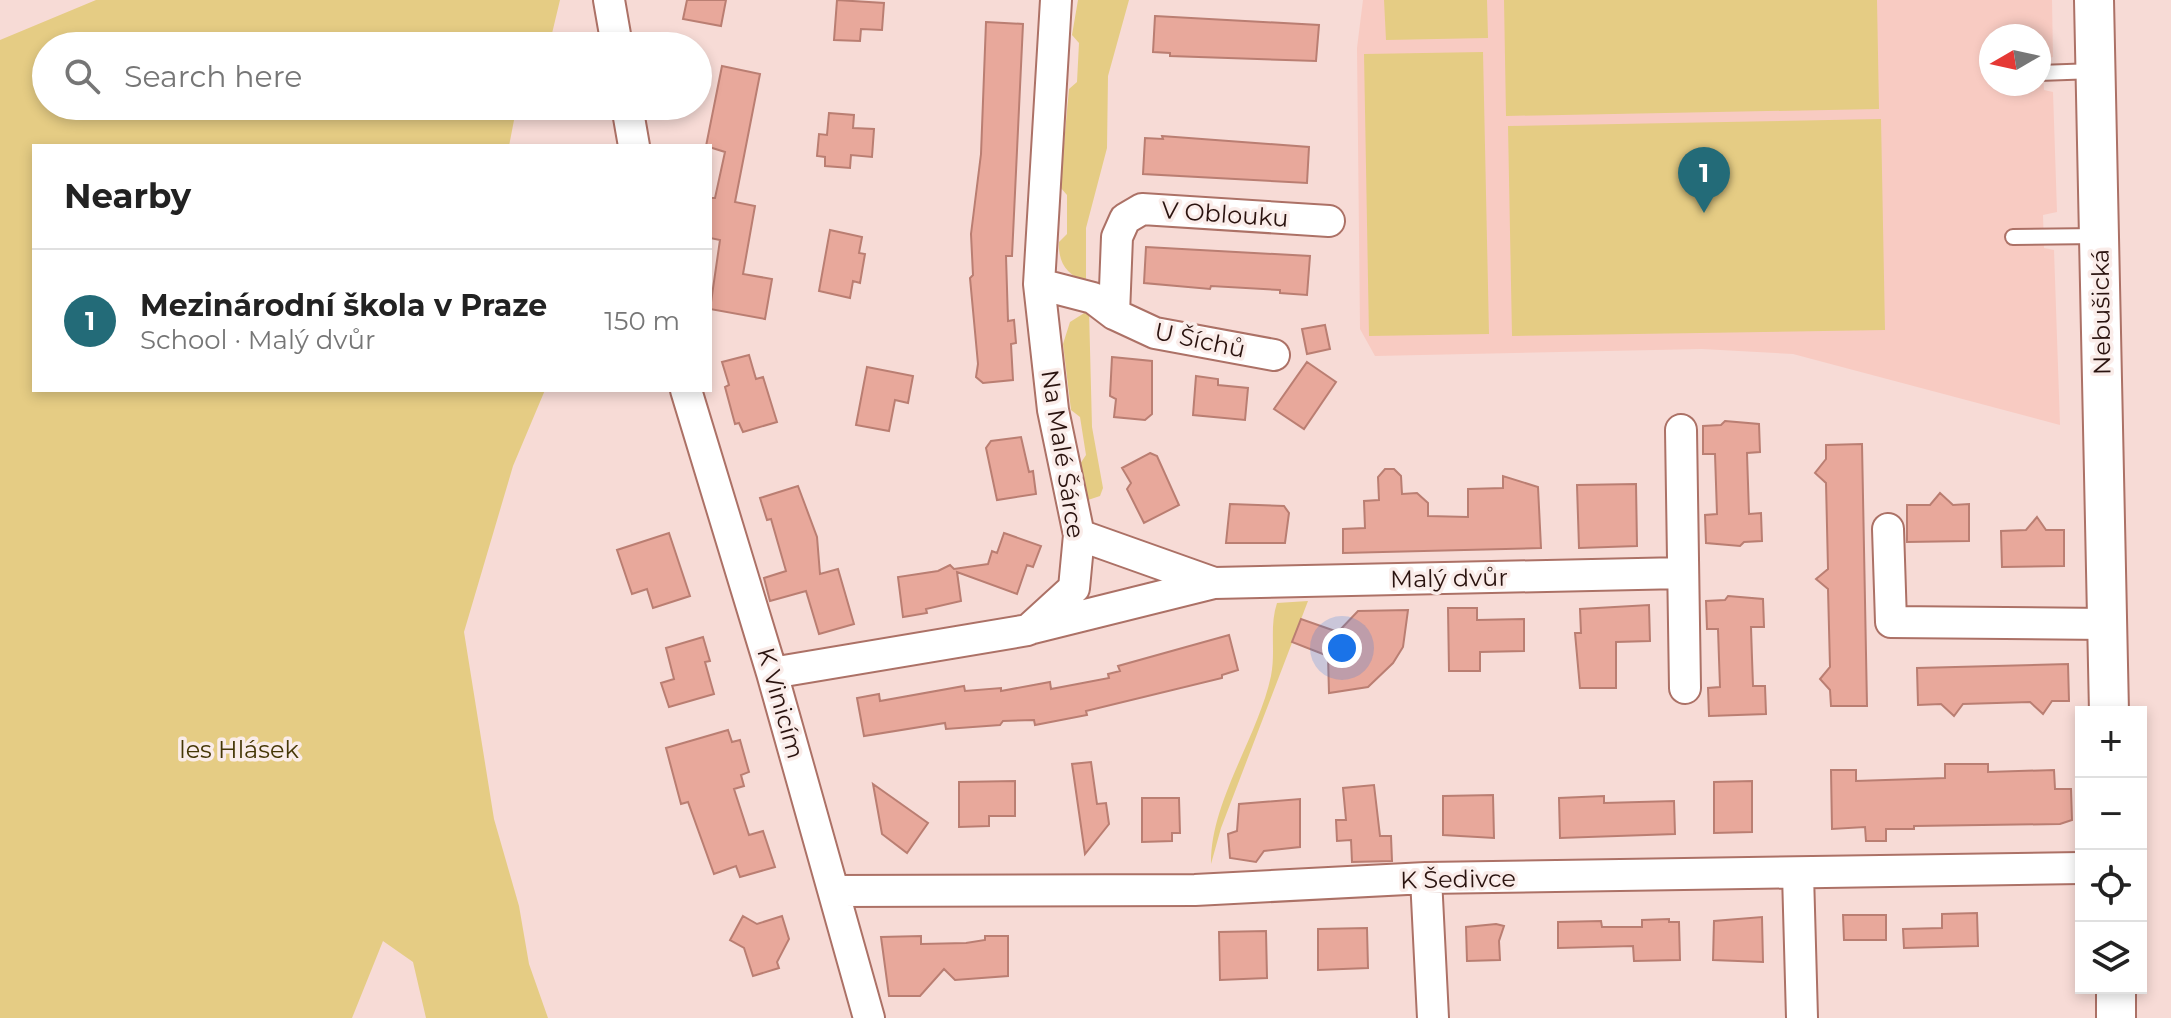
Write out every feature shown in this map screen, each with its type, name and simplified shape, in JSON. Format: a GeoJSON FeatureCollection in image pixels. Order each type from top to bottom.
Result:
{"type":"FeatureCollection","features":[{"type":"Feature","properties":{"kind":"street"},"geometry":{"type":"LineString","coordinates":[[609,0],[615,32]]}},
{"type":"Feature","properties":{"kind":"street","name":"Na Malé Šárce"},"geometry":{"type":"LineString","coordinates":[[1028,630],[1074,588],[1079,535],[1053,410],[1039,284],[1056,0]]}},
{"type":"Feature","properties":{"kind":"street","name":"Nebušická"},"geometry":{"type":"LineString","coordinates":[[2094,0],[2109,706]]}},
{"type":"Feature","properties":{"kind":"street"},"geometry":{"type":"LineString","coordinates":[[629,120],[634,144]]}},
{"type":"Feature","properties":{"kind":"street","name":"V Oblouku"},"geometry":{"type":"LineString","coordinates":[[1114,314],[1117,237],[1125,219],[1142,209],[1329,221]]}},
{"type":"Feature","properties":{"kind":"street","name":"U Šíchů"},"geometry":{"type":"LineString","coordinates":[[1039,284],[1093,298],[1114,314],[1155,333],[1274,355]]}},
{"type":"Feature","properties":{"kind":"street","name":"K Vinicím"},"geometry":{"type":"LineString","coordinates":[[687,392],[772,673],[869,1018]]}},
{"type":"Feature","properties":{"kind":"street"},"geometry":{"type":"LineString","coordinates":[[1681,430],[1685,688]]}},
{"type":"Feature","properties":{"kind":"street"},"geometry":{"type":"LineString","coordinates":[[1888,529],[1891,622],[2107,624]]}},
{"type":"Feature","properties":{"kind":"street","name":"Malý dvůr"},"geometry":{"type":"LineString","coordinates":[[1079,535],[1214,583]]}},
{"type":"Feature","properties":{"kind":"street","name":"Malý dvůr"},"geometry":{"type":"LineString","coordinates":[[1028,630],[1214,583],[1683,573]]}},
{"type":"Feature","properties":{"kind":"street"},"geometry":{"type":"LineString","coordinates":[[772,673],[1028,630]]}},
{"type":"Feature","properties":{"kind":"street","name":"K Šedivce"},"geometry":{"type":"LineString","coordinates":[[835,891],[1195,890],[1426,878],[2075,868]]}},
{"type":"Feature","properties":{"kind":"street"},"geometry":{"type":"LineString","coordinates":[[1798,874],[1802,1018]]}},
{"type":"Feature","properties":{"kind":"street"},"geometry":{"type":"LineString","coordinates":[[1426,878],[1433,1018]]}},
{"type":"Feature","properties":{"kind":"street"},"geometry":{"type":"LineString","coordinates":[[2116,994],[2116,1018]]}},
{"type":"Feature","properties":{"kind":"lane"},"geometry":{"type":"LineString","coordinates":[[2051,73],[2096,71]]}},
{"type":"Feature","properties":{"kind":"lane"},"geometry":{"type":"LineString","coordinates":[[2013,237],[2099,236]]}},
{"type":"Feature","properties":{"kind":"shaded area"},"geometry":{"type":"Polygon","coordinates":[[[1363,0],[2052,0],[2053,57],[2051,24],[1979,24],[1979,96],[2051,96],[2053,92],[2057,212],[2043,215],[2044,248],[2054,250],[2060,425],[1793,354],[1702,349],[1375,356],[1360,329],[1357,48],[1363,0]]]}},
{"type":"Feature","properties":{"kind":"green space","name":"les Hlásek"},"geometry":{"type":"Polygon","coordinates":[[[96,0],[560,0],[552,32],[32,32],[32,120],[514,120],[509,144],[32,144],[32,392],[544,392],[513,466],[464,632],[494,819],[519,906],[529,964],[548,1018],[426,1018],[413,962],[383,941],[352,1018],[0,1018],[0,40],[96,0]]]}},
{"type":"Feature","properties":{"kind":"green space"},"geometry":{"type":"Polygon","coordinates":[[[1078,0],[1129,0],[1108,76],[1107,148],[1086,228],[1086,282],[1065,267],[1059,249],[1059,242],[1067,234],[1067,195],[1060,187],[1069,89],[1077,82],[1079,43],[1072,35],[1078,0]]]}},
{"type":"Feature","properties":{"kind":"green space"},"geometry":{"type":"Polygon","coordinates":[[[1384,0],[1487,0],[1488,38],[1386,40],[1384,0]]]}},
{"type":"Feature","properties":{"kind":"green space"},"geometry":{"type":"Polygon","coordinates":[[[1504,0],[1877,0],[1879,109],[1506,116],[1504,0]]]}},
{"type":"Feature","properties":{"kind":"green space"},"geometry":{"type":"Polygon","coordinates":[[[1483,52],[1489,334],[1369,336],[1364,54],[1483,52]]]}},
{"type":"Feature","properties":{"kind":"green space"},"geometry":{"type":"Polygon","coordinates":[[[1881,119],[1885,330],[1512,336],[1508,126],[1881,119]]]}},
{"type":"Feature","properties":{"kind":"green space"},"geometry":{"type":"Polygon","coordinates":[[[1089,310],[1092,427],[1103,488],[1100,496],[1085,501],[1080,464],[1086,455],[1080,417],[1071,410],[1063,344],[1070,322],[1089,310]]]}},
{"type":"Feature","properties":{"kind":"green space"},"geometry":{"type":"Polygon","coordinates":[[[1308,601],[1221,828],[1211,864],[1218,817],[1265,699],[1271,676],[1273,621],[1277,603],[1308,601]]]}},
{"type":"Feature","properties":{"kind":"building"},"geometry":{"type":"Polygon","coordinates":[[[687,0],[726,0],[721,26],[683,19],[687,0]]]}},
{"type":"Feature","properties":{"kind":"building"},"geometry":{"type":"Polygon","coordinates":[[[837,0],[884,3],[882,30],[861,29],[860,41],[834,40],[837,0]]]}},
{"type":"Feature","properties":{"kind":"building"},"geometry":{"type":"Polygon","coordinates":[[[1155,16],[1319,25],[1316,61],[1170,56],[1170,53],[1153,52],[1155,16]]]}},
{"type":"Feature","properties":{"kind":"building"},"geometry":{"type":"Polygon","coordinates":[[[986,22],[1023,24],[1012,256],[1006,256],[1008,321],[1014,320],[1016,343],[1011,344],[1013,380],[983,383],[976,377],[978,364],[970,278],[973,275],[971,234],[981,154],[986,22]]]}},
{"type":"Feature","properties":{"kind":"building"},"geometry":{"type":"Polygon","coordinates":[[[722,66],[760,74],[735,202],[755,206],[743,274],[772,279],[765,319],[712,309],[720,240],[712,238],[712,198],[715,198],[725,152],[706,144],[722,66]]]}},
{"type":"Feature","properties":{"kind":"building"},"geometry":{"type":"Polygon","coordinates":[[[829,113],[854,115],[853,128],[874,129],[872,157],[851,155],[850,168],[825,166],[825,157],[817,156],[819,134],[827,135],[829,113]]]}},
{"type":"Feature","properties":{"kind":"building"},"geometry":{"type":"Polygon","coordinates":[[[1162,136],[1309,147],[1307,183],[1143,174],[1145,138],[1163,139],[1162,136]]]}},
{"type":"Feature","properties":{"kind":"building"},"geometry":{"type":"Polygon","coordinates":[[[830,230],[862,237],[859,253],[865,254],[860,283],[853,281],[850,298],[819,291],[830,230]]]}},
{"type":"Feature","properties":{"kind":"building"},"geometry":{"type":"Polygon","coordinates":[[[1146,247],[1310,256],[1307,295],[1280,293],[1280,290],[1211,286],[1210,289],[1144,283],[1146,247]]]}},
{"type":"Feature","properties":{"kind":"building"},"geometry":{"type":"Polygon","coordinates":[[[1325,325],[1330,349],[1307,354],[1302,329],[1325,325]]]}},
{"type":"Feature","properties":{"kind":"building"},"geometry":{"type":"Polygon","coordinates":[[[749,355],[756,379],[763,377],[777,422],[743,432],[739,423],[735,424],[722,362],[749,355]]]}},
{"type":"Feature","properties":{"kind":"building"},"geometry":{"type":"Polygon","coordinates":[[[1112,357],[1152,361],[1152,414],[1145,420],[1114,417],[1116,399],[1110,396],[1112,357]]]}},
{"type":"Feature","properties":{"kind":"building"},"geometry":{"type":"Polygon","coordinates":[[[1307,362],[1336,382],[1304,429],[1274,409],[1307,362]]]}},
{"type":"Feature","properties":{"kind":"building"},"geometry":{"type":"Polygon","coordinates":[[[867,367],[913,376],[908,403],[895,400],[889,431],[856,425],[867,367]]]}},
{"type":"Feature","properties":{"kind":"building"},"geometry":{"type":"Polygon","coordinates":[[[1196,376],[1218,379],[1218,385],[1248,388],[1245,420],[1193,415],[1196,376]]]}},
{"type":"Feature","properties":{"kind":"building"},"geometry":{"type":"Polygon","coordinates":[[[1725,421],[1759,424],[1760,452],[1747,453],[1749,514],[1761,513],[1762,541],[1744,542],[1740,546],[1706,543],[1705,515],[1717,514],[1715,454],[1703,454],[1703,426],[1721,425],[1725,421]]]}},
{"type":"Feature","properties":{"kind":"building"},"geometry":{"type":"Polygon","coordinates":[[[1021,437],[1029,472],[1033,471],[1036,494],[997,500],[986,448],[991,441],[1021,437]]]}},
{"type":"Feature","properties":{"kind":"building"},"geometry":{"type":"Polygon","coordinates":[[[1862,444],[1867,706],[1831,706],[1830,690],[1820,679],[1830,667],[1828,589],[1816,579],[1828,569],[1826,483],[1815,473],[1826,459],[1826,445],[1862,444]]]}},
{"type":"Feature","properties":{"kind":"building"},"geometry":{"type":"Polygon","coordinates":[[[1150,453],[1157,456],[1179,505],[1144,523],[1127,489],[1131,483],[1122,468],[1150,453]]]}},
{"type":"Feature","properties":{"kind":"building"},"geometry":{"type":"Polygon","coordinates":[[[1385,469],[1394,469],[1401,476],[1402,494],[1417,493],[1428,503],[1428,516],[1468,517],[1468,489],[1503,488],[1503,476],[1538,487],[1541,548],[1343,553],[1343,529],[1365,528],[1364,501],[1379,500],[1378,477],[1385,469]]]}},
{"type":"Feature","properties":{"kind":"building"},"geometry":{"type":"Polygon","coordinates":[[[1636,484],[1637,546],[1579,548],[1577,485],[1636,484]]]}},
{"type":"Feature","properties":{"kind":"building"},"geometry":{"type":"Polygon","coordinates":[[[798,486],[817,537],[820,574],[838,569],[854,624],[819,634],[806,591],[770,601],[764,578],[786,571],[771,519],[767,520],[760,498],[798,486]]]}},
{"type":"Feature","properties":{"kind":"building"},"geometry":{"type":"Polygon","coordinates":[[[1940,493],[1953,505],[1969,504],[1969,541],[1907,542],[1907,505],[1930,505],[1940,493]]]}},
{"type":"Feature","properties":{"kind":"building"},"geometry":{"type":"Polygon","coordinates":[[[1230,504],[1284,506],[1289,513],[1285,543],[1226,543],[1230,504]]]}},
{"type":"Feature","properties":{"kind":"building"},"geometry":{"type":"Polygon","coordinates":[[[2037,517],[2046,530],[2064,530],[2064,566],[2002,567],[2001,531],[2026,530],[2037,517]]]}},
{"type":"Feature","properties":{"kind":"building"},"geometry":{"type":"Polygon","coordinates":[[[669,533],[690,596],[653,608],[647,589],[632,594],[617,550],[669,533]]]}},
{"type":"Feature","properties":{"kind":"building"},"geometry":{"type":"Polygon","coordinates":[[[1004,533],[1041,546],[1033,567],[1027,565],[1017,594],[957,572],[961,601],[926,609],[927,613],[903,617],[898,577],[938,571],[950,565],[954,569],[988,564],[992,551],[997,553],[1004,533]]]}},
{"type":"Feature","properties":{"kind":"building"},"geometry":{"type":"Polygon","coordinates":[[[1728,596],[1763,599],[1764,627],[1751,627],[1753,686],[1765,686],[1766,714],[1709,716],[1708,688],[1720,687],[1718,629],[1707,629],[1706,601],[1725,600],[1728,596]]]}},
{"type":"Feature","properties":{"kind":"building"},"geometry":{"type":"Polygon","coordinates":[[[1649,605],[1650,641],[1616,642],[1616,688],[1580,688],[1575,633],[1581,633],[1580,609],[1649,605]]]}},
{"type":"Feature","properties":{"kind":"building"},"geometry":{"type":"Polygon","coordinates":[[[1448,608],[1477,608],[1477,620],[1524,619],[1524,651],[1480,652],[1480,671],[1449,671],[1448,608]]]}},
{"type":"Feature","properties":{"kind":"building"},"geometry":{"type":"Polygon","coordinates":[[[1408,610],[1403,647],[1393,663],[1368,687],[1329,693],[1328,656],[1292,642],[1301,619],[1338,632],[1358,611],[1408,610]]]}},
{"type":"Feature","properties":{"kind":"building"},"geometry":{"type":"Polygon","coordinates":[[[1229,635],[1238,670],[1222,675],[1222,678],[1086,711],[1087,715],[1035,725],[1034,720],[1003,721],[1000,725],[946,729],[945,723],[864,736],[857,698],[879,694],[880,701],[964,686],[965,691],[1001,688],[1001,691],[1050,682],[1051,689],[1109,678],[1108,674],[1120,671],[1118,666],[1229,635]]]}},
{"type":"Feature","properties":{"kind":"building"},"geometry":{"type":"Polygon","coordinates":[[[703,637],[710,661],[705,662],[714,694],[669,707],[661,683],[674,679],[666,648],[703,637]]]}},
{"type":"Feature","properties":{"kind":"building"},"geometry":{"type":"Polygon","coordinates":[[[2068,664],[2069,701],[2052,701],[2043,714],[2030,702],[1963,704],[1954,716],[1941,704],[1918,705],[1917,668],[2068,664]]]}},
{"type":"Feature","properties":{"kind":"building"},"geometry":{"type":"Polygon","coordinates":[[[728,730],[732,742],[740,740],[749,772],[741,775],[744,786],[734,789],[749,835],[763,831],[775,867],[740,877],[736,866],[714,874],[688,802],[681,804],[666,748],[728,730]]]}},
{"type":"Feature","properties":{"kind":"building"},"geometry":{"type":"Polygon","coordinates":[[[1091,762],[1097,804],[1106,803],[1109,824],[1085,854],[1072,764],[1091,762]]]}},
{"type":"Feature","properties":{"kind":"building"},"geometry":{"type":"Polygon","coordinates":[[[1945,764],[1988,764],[1988,772],[2054,770],[2055,789],[2071,789],[2072,820],[2060,824],[1886,829],[1886,841],[1866,841],[1865,827],[1832,829],[1831,770],[1856,770],[1856,781],[1945,778],[1945,764]]]}},
{"type":"Feature","properties":{"kind":"building"},"geometry":{"type":"Polygon","coordinates":[[[1015,781],[1015,816],[989,816],[989,826],[959,827],[959,782],[1015,781]]]}},
{"type":"Feature","properties":{"kind":"building"},"geometry":{"type":"Polygon","coordinates":[[[1752,781],[1752,832],[1714,833],[1714,782],[1752,781]]]}},
{"type":"Feature","properties":{"kind":"building"},"geometry":{"type":"Polygon","coordinates":[[[873,784],[928,823],[907,853],[882,834],[873,784]]]}},
{"type":"Feature","properties":{"kind":"building"},"geometry":{"type":"Polygon","coordinates":[[[1374,785],[1380,836],[1391,836],[1392,861],[1352,862],[1351,840],[1337,841],[1336,820],[1346,820],[1343,788],[1374,785]]]}},
{"type":"Feature","properties":{"kind":"building"},"geometry":{"type":"Polygon","coordinates":[[[1493,795],[1494,838],[1443,835],[1443,796],[1493,795]]]}},
{"type":"Feature","properties":{"kind":"building"},"geometry":{"type":"Polygon","coordinates":[[[1604,796],[1604,803],[1674,801],[1675,834],[1560,838],[1559,798],[1604,796]]]}},
{"type":"Feature","properties":{"kind":"building"},"geometry":{"type":"Polygon","coordinates":[[[1142,798],[1179,798],[1180,833],[1172,833],[1172,841],[1142,842],[1142,798]]]}},
{"type":"Feature","properties":{"kind":"building"},"geometry":{"type":"Polygon","coordinates":[[[1300,799],[1300,847],[1264,851],[1256,862],[1230,858],[1228,834],[1237,831],[1239,804],[1300,799]]]}},
{"type":"Feature","properties":{"kind":"building"},"geometry":{"type":"Polygon","coordinates":[[[1977,913],[1978,946],[1904,948],[1903,929],[1942,928],[1942,914],[1977,913]]]}},
{"type":"Feature","properties":{"kind":"building"},"geometry":{"type":"Polygon","coordinates":[[[1843,915],[1886,915],[1886,940],[1844,940],[1843,915]]]}},
{"type":"Feature","properties":{"kind":"building"},"geometry":{"type":"Polygon","coordinates":[[[743,916],[757,924],[782,916],[789,939],[777,962],[779,968],[753,976],[744,948],[730,940],[743,916]]]}},
{"type":"Feature","properties":{"kind":"building"},"geometry":{"type":"Polygon","coordinates":[[[1762,917],[1763,962],[1713,960],[1714,921],[1762,917]]]}},
{"type":"Feature","properties":{"kind":"building"},"geometry":{"type":"Polygon","coordinates":[[[1669,919],[1669,922],[1679,922],[1680,960],[1634,961],[1633,946],[1558,948],[1558,922],[1601,921],[1602,927],[1642,927],[1642,920],[1669,919]]]}},
{"type":"Feature","properties":{"kind":"building"},"geometry":{"type":"Polygon","coordinates":[[[1504,926],[1499,941],[1500,960],[1467,961],[1466,927],[1504,926]]]}},
{"type":"Feature","properties":{"kind":"building"},"geometry":{"type":"Polygon","coordinates":[[[1367,928],[1368,968],[1318,970],[1318,929],[1367,928]]]}},
{"type":"Feature","properties":{"kind":"building"},"geometry":{"type":"Polygon","coordinates":[[[1266,931],[1267,978],[1220,980],[1219,932],[1266,931]]]}},
{"type":"Feature","properties":{"kind":"building"},"geometry":{"type":"Polygon","coordinates":[[[921,936],[921,944],[966,943],[985,940],[985,936],[1008,936],[1008,976],[955,980],[944,969],[920,996],[889,996],[881,937],[921,936]]]}},
{"type":"Feature","properties":{"kind":"place","name":"Mezinárodní škola v Praze"},"geometry":{"type":"Point","coordinates":[1704,213]}}]}
